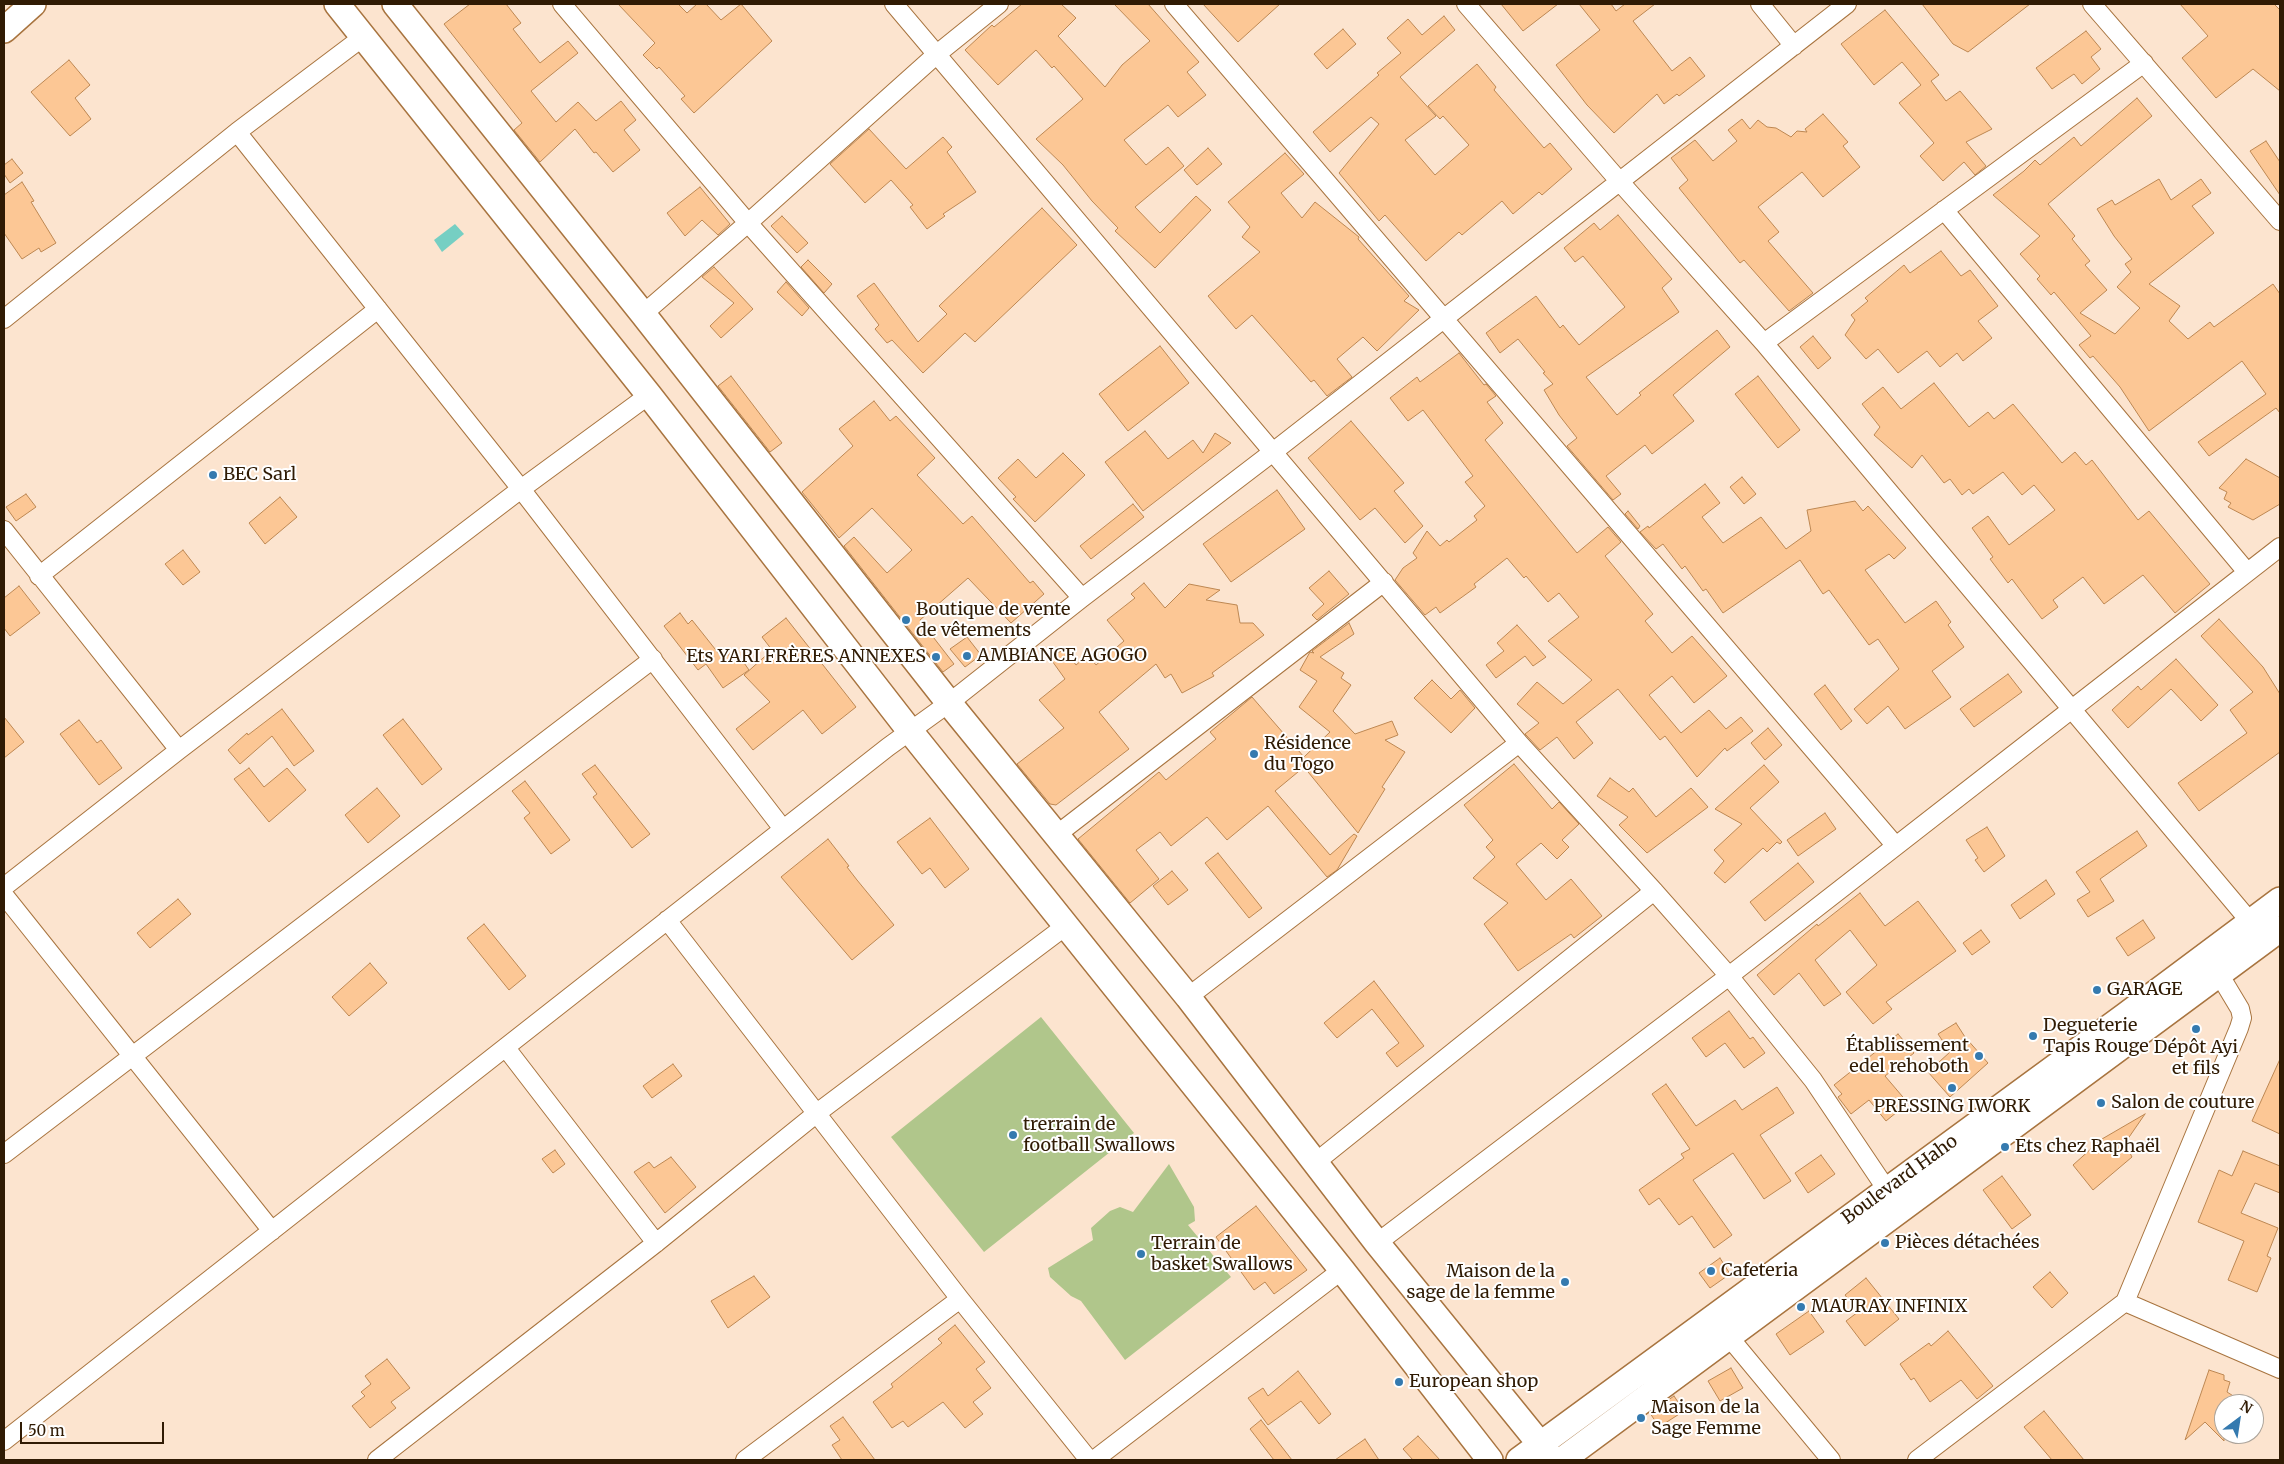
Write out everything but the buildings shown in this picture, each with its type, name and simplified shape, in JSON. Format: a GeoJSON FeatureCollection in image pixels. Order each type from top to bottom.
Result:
{"type":"FeatureCollection","features":[{"type":"Feature","properties":{"kind":"main road"},"geometry":{"type":"LineString","coordinates":[[4,8],[9,4]]}},
{"type":"Feature","properties":{"kind":"main road"},"geometry":{"type":"LineString","coordinates":[[4,30],[33,4]]}},
{"type":"Feature","properties":{"kind":"main road"},"geometry":{"type":"LineString","coordinates":[[337,4],[649,395],[910,731],[1067,924],[1342,1270],[1490,1460]]}},
{"type":"Feature","properties":{"kind":"main road"},"geometry":{"type":"LineString","coordinates":[[395,4],[643,314],[1055,836],[1188,997],[1378,1243],[1546,1452]]}},
{"type":"Feature","properties":{"kind":"main road","name":"Boulevard Haho"},"geometry":{"type":"LineString","coordinates":[[1562,1460],[2219,974],[2265,930],[2280,900]]}},
{"type":"Feature","properties":{"kind":"main road","name":"Boulevard Haho"},"geometry":{"type":"LineString","coordinates":[[1519,1460],[1546,1452],[1887,1190],[2126,1016],[2265,930]]}},
{"type":"Feature","properties":{"kind":"street"},"geometry":{"type":"LineString","coordinates":[[562,4],[748,223],[1082,598]]}},
{"type":"Feature","properties":{"kind":"street"},"geometry":{"type":"LineString","coordinates":[[894,4],[1519,743],[1654,891],[1728,976],[1813,1080],[1887,1190]]}},
{"type":"Feature","properties":{"kind":"street"},"geometry":{"type":"LineString","coordinates":[[643,314],[937,54],[999,4]]}},
{"type":"Feature","properties":{"kind":"street"},"geometry":{"type":"LineString","coordinates":[[1174,4],[1895,845]]}},
{"type":"Feature","properties":{"kind":"street"},"geometry":{"type":"LineString","coordinates":[[1466,4],[1620,182],[1764,343],[2072,708],[2265,930]]}},
{"type":"Feature","properties":{"kind":"street"},"geometry":{"type":"LineString","coordinates":[[1760,4],[1794,46]]}},
{"type":"Feature","properties":{"kind":"street"},"geometry":{"type":"LineString","coordinates":[[4,1441],[783,829],[1273,452],[1847,4]]}},
{"type":"Feature","properties":{"kind":"street"},"geometry":{"type":"LineString","coordinates":[[2092,4],[2280,221]]}},
{"type":"Feature","properties":{"kind":"street"},"geometry":{"type":"LineString","coordinates":[[4,319],[237,132],[363,36]]}},
{"type":"Feature","properties":{"kind":"street"},"geometry":{"type":"LineString","coordinates":[[1764,343],[2144,63]]}},
{"type":"Feature","properties":{"kind":"street"},"geometry":{"type":"LineString","coordinates":[[237,132],[521,489],[783,829]]}},
{"type":"Feature","properties":{"kind":"street"},"geometry":{"type":"LineString","coordinates":[[1944,210],[2247,572]]}},
{"type":"Feature","properties":{"kind":"street"},"geometry":{"type":"LineString","coordinates":[[39,576],[378,309]]}},
{"type":"Feature","properties":{"kind":"street"},"geometry":{"type":"LineString","coordinates":[[4,887],[179,750],[521,489],[649,395]]}},
{"type":"Feature","properties":{"kind":"street"},"geometry":{"type":"LineString","coordinates":[[4,530],[179,750]]}},
{"type":"Feature","properties":{"kind":"street"},"geometry":{"type":"LineString","coordinates":[[1378,1243],[1728,976],[2280,547]]}},
{"type":"Feature","properties":{"kind":"street"},"geometry":{"type":"LineString","coordinates":[[1055,836],[1384,582]]}},
{"type":"Feature","properties":{"kind":"street"},"geometry":{"type":"LineString","coordinates":[[4,1154],[653,659]]}},
{"type":"Feature","properties":{"kind":"street"},"geometry":{"type":"LineString","coordinates":[[1188,997],[1519,743]]}},
{"type":"Feature","properties":{"kind":"street"},"geometry":{"type":"LineString","coordinates":[[1316,1162],[1654,891]]}},
{"type":"Feature","properties":{"kind":"street"},"geometry":{"type":"LineString","coordinates":[[4,895],[272,1231]]}},
{"type":"Feature","properties":{"kind":"street"},"geometry":{"type":"LineString","coordinates":[[667,920],[960,1299],[1089,1460]]}},
{"type":"Feature","properties":{"kind":"street"},"geometry":{"type":"LineString","coordinates":[[384,1458],[817,1113],[1067,924]]}},
{"type":"Feature","properties":{"kind":"street"},"geometry":{"type":"LineString","coordinates":[[1917,1460],[2125,1302],[2242,1018],[2240,1009],[2219,974]]}},
{"type":"Feature","properties":{"kind":"street"},"geometry":{"type":"LineString","coordinates":[[506,1048],[656,1243]]}},
{"type":"Feature","properties":{"kind":"street"},"geometry":{"type":"LineString","coordinates":[[1094,1460],[1342,1270]]}},
{"type":"Feature","properties":{"kind":"street"},"geometry":{"type":"LineString","coordinates":[[744,1460],[960,1299]]}},
{"type":"Feature","properties":{"kind":"street"},"geometry":{"type":"LineString","coordinates":[[2125,1302],[2280,1369]]}},
{"type":"Feature","properties":{"kind":"street"},"geometry":{"type":"LineString","coordinates":[[1730,1337],[1831,1460]]}},
{"type":"Feature","properties":{"kind":"green space","name":"trerrain de football Swallows"},"geometry":{"type":"Polygon","coordinates":[[[1041,1017],[1134,1133],[984,1252],[891,1137],[1041,1017]]]}},
{"type":"Feature","properties":{"kind":"green space","name":"Terrain de basket Swallows"},"geometry":{"type":"Polygon","coordinates":[[[1169,1164],[1194,1207],[1195,1221],[1188,1225],[1231,1277],[1125,1360],[1081,1301],[1071,1296],[1050,1277],[1048,1268],[1093,1240],[1091,1228],[1110,1211],[1120,1207],[1133,1212],[1169,1164]]]}},
{"type":"Feature","properties":{"kind":"water"},"geometry":{"type":"Polygon","coordinates":[[[455,224],[464,234],[442,252],[434,240],[455,224]]]}},
{"type":"Feature","properties":{"kind":"place","name":"BEC Sarl"},"geometry":{"type":"Point","coordinates":[213,475]}},
{"type":"Feature","properties":{"kind":"place","name":"Boutique de vente de vêtements"},"geometry":{"type":"Point","coordinates":[906,620]}},
{"type":"Feature","properties":{"kind":"place","name":"AMBIANCE AGOGO"},"geometry":{"type":"Point","coordinates":[967,656]}},
{"type":"Feature","properties":{"kind":"place","name":"Ets YARI FRÈRES ANNEXES"},"geometry":{"type":"Point","coordinates":[936,657]}},
{"type":"Feature","properties":{"kind":"place","name":"Résidence du Togo"},"geometry":{"type":"Point","coordinates":[1254,754]}},
{"type":"Feature","properties":{"kind":"place","name":"GARAGE"},"geometry":{"type":"Point","coordinates":[2097,990]}},
{"type":"Feature","properties":{"kind":"place","name":"Dépôt Ayi et fils"},"geometry":{"type":"Point","coordinates":[2196,1029]}},
{"type":"Feature","properties":{"kind":"place","name":"Degueterie Tapis Rouge"},"geometry":{"type":"Point","coordinates":[2033,1036]}},
{"type":"Feature","properties":{"kind":"place","name":"Établissement edel rehoboth"},"geometry":{"type":"Point","coordinates":[1979,1056]}},
{"type":"Feature","properties":{"kind":"place","name":"PRESSING IWORK"},"geometry":{"type":"Point","coordinates":[1952,1088]}},
{"type":"Feature","properties":{"kind":"place","name":"Salon de couture"},"geometry":{"type":"Point","coordinates":[2101,1103]}},
{"type":"Feature","properties":{"kind":"place","name":"trerrain de football Swallows"},"geometry":{"type":"Point","coordinates":[1013,1135]}},
{"type":"Feature","properties":{"kind":"place","name":"Ets chez Raphaël"},"geometry":{"type":"Point","coordinates":[2005,1147]}},
{"type":"Feature","properties":{"kind":"place","name":"Pièces détachées"},"geometry":{"type":"Point","coordinates":[1885,1243]}},
{"type":"Feature","properties":{"kind":"place","name":"Terrain de basket Swallows"},"geometry":{"type":"Point","coordinates":[1141,1254]}},
{"type":"Feature","properties":{"kind":"place","name":"Cafeteria"},"geometry":{"type":"Point","coordinates":[1711,1271]}},
{"type":"Feature","properties":{"kind":"place","name":"Maison de la sage de la femme"},"geometry":{"type":"Point","coordinates":[1565,1282]}},
{"type":"Feature","properties":{"kind":"place","name":"MAURAY INFINIX"},"geometry":{"type":"Point","coordinates":[1801,1307]}},
{"type":"Feature","properties":{"kind":"place","name":"European shop"},"geometry":{"type":"Point","coordinates":[1399,1382]}},
{"type":"Feature","properties":{"kind":"place","name":"Maison de la Sage Femme"},"geometry":{"type":"Point","coordinates":[1641,1418]}}]}
